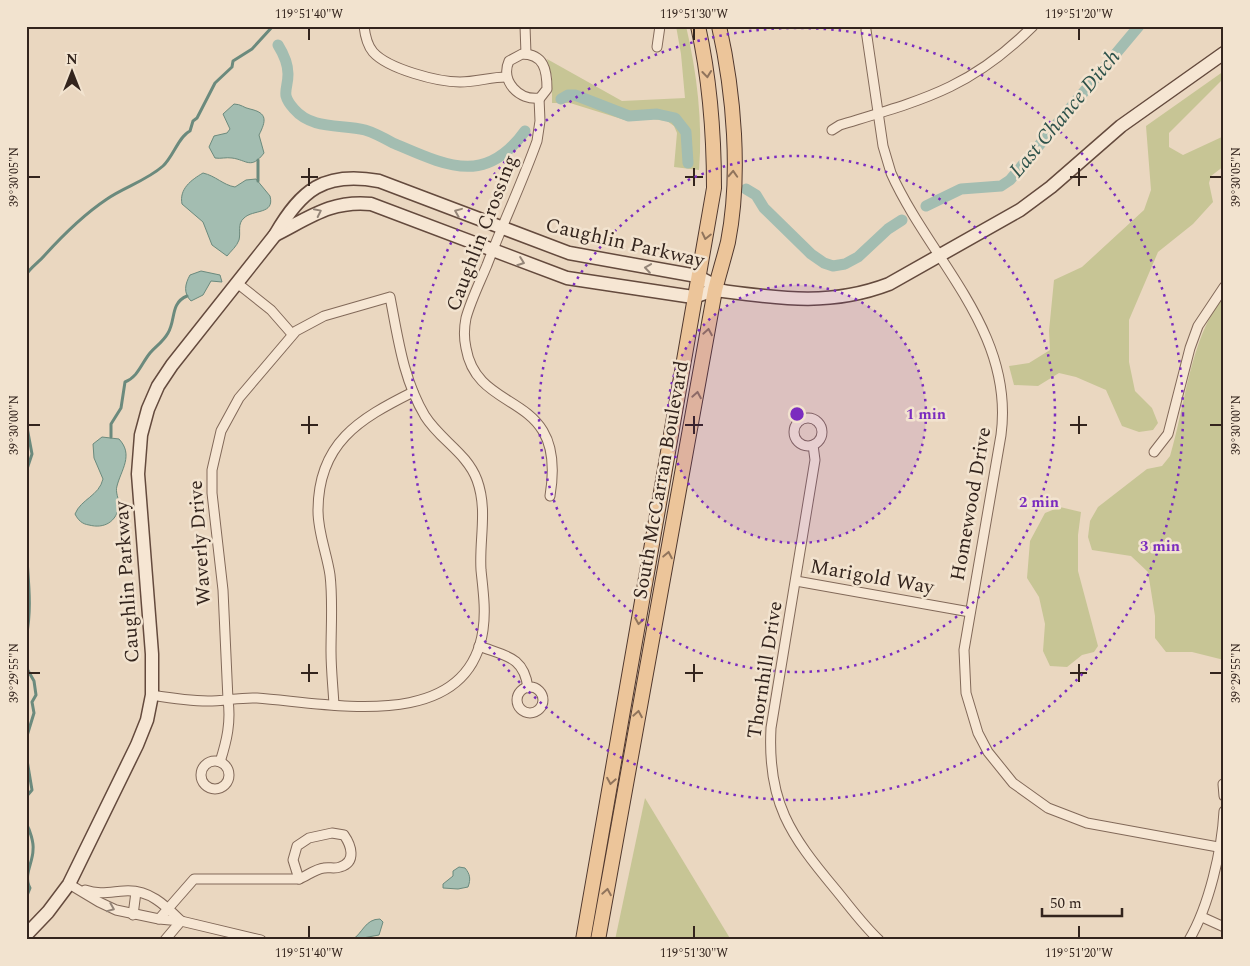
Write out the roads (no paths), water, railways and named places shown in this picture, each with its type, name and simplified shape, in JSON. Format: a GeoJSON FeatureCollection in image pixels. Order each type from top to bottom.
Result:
{"type":"FeatureCollection","features":[{"type":"Feature","properties":{"kind":"main road","name":"South McCarran Boulevard"},"geometry":{"type":"LineString","coordinates":[[583,940],[693,296],[709,225],[714,188],[711,107],[706,64],[698,26]]}},
{"type":"Feature","properties":{"kind":"main road","name":"South McCarran Boulevard"},"geometry":{"type":"LineString","coordinates":[[598,940],[715,290],[728,242],[734,164],[734,125],[730,87],[719,26]]}},
{"type":"Feature","properties":{"kind":"street"},"geometry":{"type":"LineString","coordinates":[[364,26],[367,41],[375,54],[419,74],[439,80],[460,82],[506,77]]}},
{"type":"Feature","properties":{"kind":"street"},"geometry":{"type":"LineString","coordinates":[[525,26],[526,54]]}},
{"type":"Feature","properties":{"kind":"street"},"geometry":{"type":"LineString","coordinates":[[657,47],[660,26]]}},
{"type":"Feature","properties":{"kind":"street"},"geometry":{"type":"LineString","coordinates":[[832,130],[840,125],[919,102],[958,85],[995,60],[1034,26]]}},
{"type":"Feature","properties":{"kind":"street","name":"Homewood Drive"},"geometry":{"type":"LineString","coordinates":[[866,30],[883,146],[891,173],[988,338],[999,372],[1003,400],[1001,435],[970,612],[963,670],[970,713],[988,752],[1013,783],[1048,808],[1087,823],[1218,846]]}},
{"type":"Feature","properties":{"kind":"street"},"geometry":{"type":"LineString","coordinates":[[715,290],[794,299],[845,297],[889,284],[1020,210],[1051,187],[1121,126],[1224,53]]}},
{"type":"Feature","properties":{"kind":"street"},"geometry":{"type":"LineString","coordinates":[[526,54],[536,57],[546,69],[546,92],[539,98],[531,98],[513,88],[506,77],[509,61],[517,55],[526,54]]}},
{"type":"Feature","properties":{"kind":"street","name":"Caughlin Crossing"},"geometry":{"type":"LineString","coordinates":[[539,98],[540,121],[537,141],[466,320],[466,350],[481,379],[493,390],[525,410],[544,433],[553,462],[550,496]]}},
{"type":"Feature","properties":{"kind":"street","name":"Caughlin Parkway"},"geometry":{"type":"LineString","coordinates":[[26,935],[48,912],[69,884],[140,739],[152,695],[152,654],[138,474],[141,435],[148,409],[165,375],[275,235],[288,212],[303,195],[327,183],[354,178],[391,184],[501,229],[569,253],[697,276],[712,284],[715,290],[710,294],[693,296],[567,278],[383,208],[360,203],[329,207],[275,235]]}},
{"type":"Feature","properties":{"kind":"street"},"geometry":{"type":"LineString","coordinates":[[237,283],[271,310],[292,334]]}},
{"type":"Feature","properties":{"kind":"street"},"geometry":{"type":"LineString","coordinates":[[1154,452],[1168,434],[1190,348],[1198,326],[1224,287]]}},
{"type":"Feature","properties":{"kind":"street","name":"Waverly Drive"},"geometry":{"type":"LineString","coordinates":[[220,762],[228,736],[228,700],[223,590],[212,493],[215,450],[221,431],[239,398],[292,334],[324,316],[390,297],[402,362],[413,392]]}},
{"type":"Feature","properties":{"kind":"street"},"geometry":{"type":"LineString","coordinates":[[152,695],[206,701],[257,698],[334,704],[394,706],[425,700],[441,693],[462,675],[479,646],[485,616],[480,561],[484,509],[481,493],[470,466],[460,453],[435,429],[413,392],[373,412],[347,433],[335,449],[322,482],[318,512],[330,575],[330,654],[334,704]]}},
{"type":"Feature","properties":{"kind":"street","name":"Thornhill Drive"},"geometry":{"type":"LineString","coordinates":[[814,445],[815,460],[771,728],[771,763],[775,792],[783,814],[804,852],[879,940]]}},
{"type":"Feature","properties":{"kind":"street","name":"Marigold Way"},"geometry":{"type":"LineString","coordinates":[[796,581],[970,612]]}},
{"type":"Feature","properties":{"kind":"street"},"geometry":{"type":"LineString","coordinates":[[479,646],[512,658],[522,665],[527,675],[528,688]]}},
{"type":"Feature","properties":{"kind":"street"},"geometry":{"type":"LineString","coordinates":[[1222,784],[1224,796]]}},
{"type":"Feature","properties":{"kind":"street"},"geometry":{"type":"LineString","coordinates":[[1189,940],[1202,918],[1209,896],[1224,811]]}},
{"type":"Feature","properties":{"kind":"street"},"geometry":{"type":"LineString","coordinates":[[159,920],[194,879],[299,879],[318,870],[340,867],[346,864],[351,856],[352,846],[344,835],[332,833],[302,841],[297,846],[293,860],[299,879]]}},
{"type":"Feature","properties":{"kind":"street"},"geometry":{"type":"LineString","coordinates":[[69,884],[101,894],[127,890],[150,895],[168,908],[181,921]]}},
{"type":"Feature","properties":{"kind":"street"},"geometry":{"type":"LineString","coordinates":[[69,884],[99,902],[133,915],[159,920],[181,921],[260,940]]}},
{"type":"Feature","properties":{"kind":"street"},"geometry":{"type":"LineString","coordinates":[[133,915],[136,892]]}},
{"type":"Feature","properties":{"kind":"street"},"geometry":{"type":"LineString","coordinates":[[1202,918],[1224,927]]}},
{"type":"Feature","properties":{"kind":"street"},"geometry":{"type":"LineString","coordinates":[[165,940],[181,921]]}},
{"type":"Feature","properties":{"kind":"waterway"},"geometry":{"type":"LineString","coordinates":[[26,275],[66,233],[98,205],[163,166],[183,137],[190,131],[193,121],[197,118],[215,83],[232,67],[233,61],[252,49],[273,26]]}},
{"type":"Feature","properties":{"kind":"waterway","name":"Last Chance Ditch"},"geometry":{"type":"LineString","coordinates":[[926,206],[961,189],[1001,186],[1010,180],[1139,26]]}},
{"type":"Feature","properties":{"kind":"waterway","name":"Last Chance Ditch"},"geometry":{"type":"LineString","coordinates":[[278,45],[288,70],[287,99],[301,116],[309,120],[327,125],[365,130],[430,158],[447,164],[464,166],[479,165],[495,160],[510,148],[525,131]]}},
{"type":"Feature","properties":{"kind":"waterway","name":"Last Chance Ditch"},"geometry":{"type":"LineString","coordinates":[[561,99],[568,95],[575,95],[629,116],[657,114],[675,118],[686,132],[688,163]]}},
{"type":"Feature","properties":{"kind":"waterway"},"geometry":{"type":"LineString","coordinates":[[258,160],[258,181]]}},
{"type":"Feature","properties":{"kind":"waterway","name":"Last Chance Ditch"},"geometry":{"type":"LineString","coordinates":[[746,189],[756,195],[764,208],[811,254],[824,263],[833,266],[845,264],[858,257],[888,229],[902,220]]}},
{"type":"Feature","properties":{"kind":"waterway"},"geometry":{"type":"LineString","coordinates":[[111,437],[111,424],[121,408],[125,382],[136,374],[150,353],[166,336],[178,303],[187,296]]}},
{"type":"Feature","properties":{"kind":"waterway"},"geometry":{"type":"LineString","coordinates":[[26,422],[32,454],[26,472]]}},
{"type":"Feature","properties":{"kind":"waterway"},"geometry":{"type":"LineString","coordinates":[[26,541],[29,602],[26,638]]}},
{"type":"Feature","properties":{"kind":"waterway"},"geometry":{"type":"LineString","coordinates":[[26,667],[34,681],[36,695],[32,702],[34,713],[26,739],[26,754],[32,790],[26,797]]}},
{"type":"Feature","properties":{"kind":"waterway"},"geometry":{"type":"LineString","coordinates":[[26,823],[33,847],[28,874],[30,888],[26,898]]}}]}
